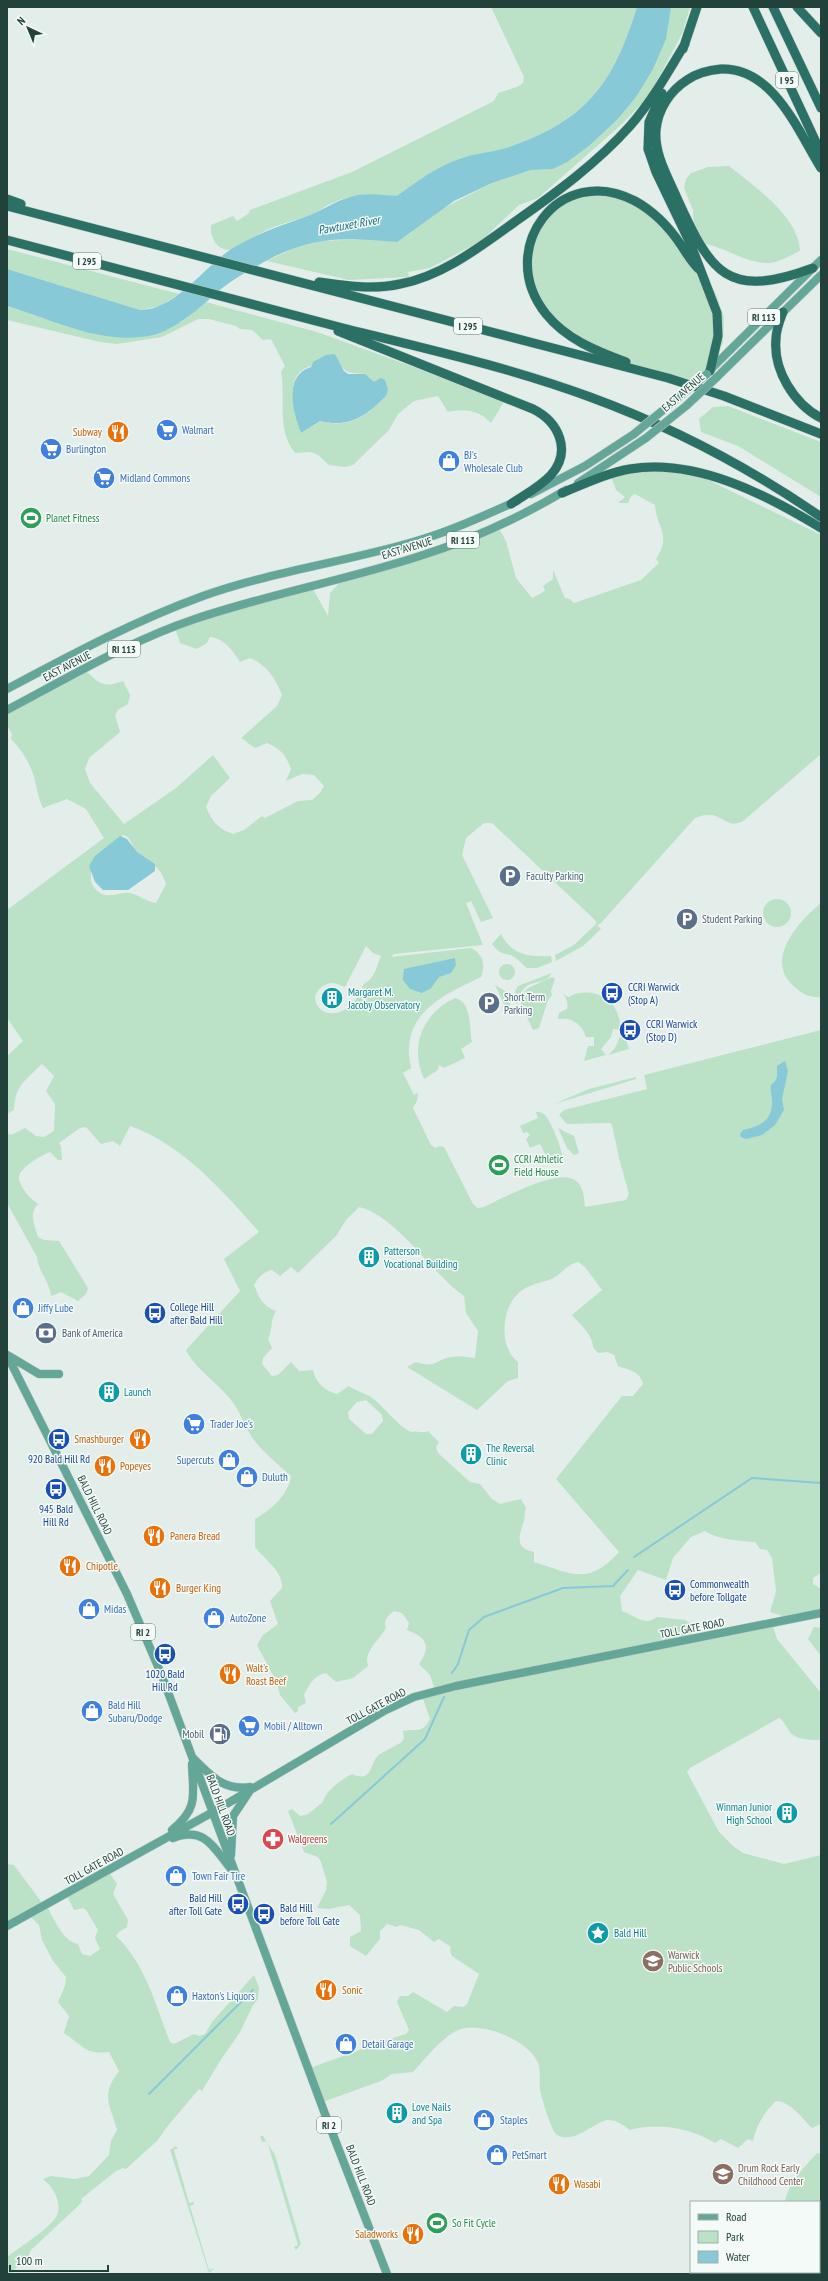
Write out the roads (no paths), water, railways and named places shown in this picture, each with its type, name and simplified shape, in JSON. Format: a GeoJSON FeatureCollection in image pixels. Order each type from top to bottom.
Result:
{"type":"FeatureCollection","features":[{"type":"Feature","properties":{"kind":"highway"},"geometry":{"type":"LineString","coordinates":[[697,7],[685,44],[674,70],[652,111],[647,135],[648,149],[654,166],[713,297],[719,323],[708,372]]}},
{"type":"Feature","properties":{"kind":"highway","name":"I 95"},"geometry":{"type":"LineString","coordinates":[[753,7],[821,153]]}},
{"type":"Feature","properties":{"kind":"highway","name":"I 95"},"geometry":{"type":"LineString","coordinates":[[773,7],[821,108]]}},
{"type":"Feature","properties":{"kind":"highway"},"geometry":{"type":"LineString","coordinates":[[798,7],[821,33]]}},
{"type":"Feature","properties":{"kind":"highway"},"geometry":{"type":"LineString","coordinates":[[280,277],[349,286],[380,287],[415,281],[447,266],[527,213],[610,146],[652,98],[685,44]]}},
{"type":"Feature","properties":{"kind":"highway"},"geometry":{"type":"LineString","coordinates":[[813,268],[775,281],[755,281],[731,275],[711,261],[691,229],[659,155],[656,136],[660,115],[673,91],[695,75],[718,70],[740,72],[758,80],[774,95],[821,168]]}},
{"type":"Feature","properties":{"kind":"highway"},"geometry":{"type":"LineString","coordinates":[[668,378],[588,347],[575,339],[552,320],[537,300],[528,276],[528,253],[532,236],[545,215],[557,204],[588,192],[612,193],[635,201],[658,217],[702,271]]}},
{"type":"Feature","properties":{"kind":"highway"},"geometry":{"type":"LineString","coordinates":[[7,199],[87,227]]}},
{"type":"Feature","properties":{"kind":"highway","name":"I 295"},"geometry":{"type":"LineString","coordinates":[[7,206],[668,378],[724,396],[821,434]]}},
{"type":"Feature","properties":{"kind":"highway","name":"I 295"},"geometry":{"type":"LineString","coordinates":[[7,240],[509,371],[613,406],[657,424],[720,455],[780,490],[821,517]]}},
{"type":"Feature","properties":{"kind":"highway"},"geometry":{"type":"LineString","coordinates":[[783,312],[776,338],[776,351],[780,370],[796,397],[821,418]]}},
{"type":"Feature","properties":{"kind":"highway"},"geometry":{"type":"LineString","coordinates":[[307,318],[533,409],[550,420],[556,428],[561,441],[561,456],[558,465],[552,474],[539,486],[511,504]]}},
{"type":"Feature","properties":{"kind":"highway"},"geometry":{"type":"LineString","coordinates":[[562,493],[608,475],[630,469],[654,467],[677,469],[702,474],[745,489],[821,528]]}},
{"type":"Feature","properties":{"kind":"main road","name":"EAST AVENUE"},"geometry":{"type":"LineString","coordinates":[[7,690],[54,663],[122,629],[203,596],[288,572],[437,535],[511,504],[565,478],[634,434],[708,372],[821,260]]}},
{"type":"Feature","properties":{"kind":"main road","name":"EAST AVENUE"},"geometry":{"type":"LineString","coordinates":[[7,710],[127,648],[193,619],[269,596],[421,556],[487,530],[562,493],[646,438],[686,406],[821,275]]}},
{"type":"Feature","properties":{"kind":"main road"},"geometry":{"type":"LineString","coordinates":[[7,1355],[39,1374],[59,1374]]}},
{"type":"Feature","properties":{"kind":"main road","name":"BALD HILL ROAD"},"geometry":{"type":"LineString","coordinates":[[7,1355],[127,1594],[162,1676],[387,2274]]}},
{"type":"Feature","properties":{"kind":"main road","name":"TOLL GATE ROAD"},"geometry":{"type":"LineString","coordinates":[[7,1926],[213,1812],[384,1711],[434,1691],[821,1613]]}},
{"type":"Feature","properties":{"kind":"main road"},"geometry":{"type":"LineString","coordinates":[[192,1757],[215,1780],[225,1785],[243,1788],[253,1787]]}},
{"type":"Feature","properties":{"kind":"main road"},"geometry":{"type":"LineString","coordinates":[[155,1844],[183,1821],[191,1810],[193,1802],[192,1757]]}},
{"type":"Feature","properties":{"kind":"main road"},"geometry":{"type":"LineString","coordinates":[[231,1862],[230,1840],[233,1816],[239,1804],[253,1787]]}},
{"type":"Feature","properties":{"kind":"main road"},"geometry":{"type":"LineString","coordinates":[[155,1844],[179,1836],[199,1834],[210,1843],[236,1876]]}},
{"type":"Feature","properties":{"kind":"water","name":"Pawtuxet River"},"geometry":{"type":"Polygon","coordinates":[[[637,7],[671,7],[666,39],[653,69],[636,97],[618,119],[589,146],[567,162],[553,169],[531,170],[492,183],[454,201],[397,242],[341,239],[308,244],[275,256],[225,286],[198,309],[171,328],[153,335],[115,337],[97,334],[79,330],[7,306],[7,269],[140,310],[153,308],[177,296],[230,250],[279,226],[310,215],[351,196],[378,194],[397,196],[426,175],[451,162],[471,155],[509,147],[536,136],[559,125],[593,96],[607,78],[618,58],[637,7]]]}},
{"type":"Feature","properties":{"kind":"water"},"geometry":{"type":"Polygon","coordinates":[[[335,354],[344,371],[348,374],[365,374],[374,382],[381,378],[385,380],[388,390],[386,396],[364,415],[357,419],[340,423],[320,421],[301,433],[295,415],[292,396],[296,378],[302,372],[311,367],[313,362],[326,355],[335,354]]]}},
{"type":"Feature","properties":{"kind":"water"},"geometry":{"type":"Polygon","coordinates":[[[120,836],[127,839],[137,852],[155,864],[155,871],[128,890],[103,890],[95,882],[89,866],[95,856],[120,836]]]}},
{"type":"Feature","properties":{"kind":"water"},"geometry":{"type":"Polygon","coordinates":[[[455,958],[456,965],[451,973],[439,977],[431,988],[422,993],[410,989],[403,980],[404,969],[455,958]]]}},
{"type":"Feature","properties":{"kind":"water"},"geometry":{"type":"Polygon","coordinates":[[[785,1061],[788,1071],[782,1099],[784,1110],[775,1125],[762,1135],[746,1139],[741,1137],[740,1134],[743,1130],[755,1127],[768,1118],[772,1108],[771,1085],[776,1079],[777,1066],[785,1061]]]}},
{"type":"Feature","properties":{"kind":"waterway"},"geometry":{"type":"LineString","coordinates":[[634,1557],[752,1478],[821,1483]]}},
{"type":"Feature","properties":{"kind":"waterway"},"geometry":{"type":"LineString","coordinates":[[452,1673],[458,1664],[469,1630],[484,1617],[563,1588],[613,1586],[628,1570]]}},
{"type":"Feature","properties":{"kind":"waterway"},"geometry":{"type":"LineString","coordinates":[[331,1824],[425,1739],[444,1697]]}},
{"type":"Feature","properties":{"kind":"waterway"},"geometry":{"type":"LineString","coordinates":[[149,2094],[253,1990]]}},
{"type":"Feature","properties":{"kind":"place","name":"Walmart"},"geometry":{"type":"Point","coordinates":[167,430]}},
{"type":"Feature","properties":{"kind":"place","name":"Subway"},"geometry":{"type":"Point","coordinates":[118,432]}},
{"type":"Feature","properties":{"kind":"place","name":"Burlington"},"geometry":{"type":"Point","coordinates":[51,449]}},
{"type":"Feature","properties":{"kind":"place","name":"BJ's Wholesale Club"},"geometry":{"type":"Point","coordinates":[449,461]}},
{"type":"Feature","properties":{"kind":"place","name":"Midland Commons"},"geometry":{"type":"Point","coordinates":[104,478]}},
{"type":"Feature","properties":{"kind":"place","name":"Planet Fitness"},"geometry":{"type":"Point","coordinates":[31,518]}},
{"type":"Feature","properties":{"kind":"place","name":"Faculty Parking"},"geometry":{"type":"Point","coordinates":[510,876]}},
{"type":"Feature","properties":{"kind":"place","name":"Student Parking"},"geometry":{"type":"Point","coordinates":[687,919]}},
{"type":"Feature","properties":{"kind":"place","name":"CCRI Warwick (Stop A)"},"geometry":{"type":"Point","coordinates":[612,993]}},
{"type":"Feature","properties":{"kind":"place","name":"Margaret M. Jacoby Observatory"},"geometry":{"type":"Point","coordinates":[332,998]}},
{"type":"Feature","properties":{"kind":"place","name":"Short Term Parking"},"geometry":{"type":"Point","coordinates":[489,1003]}},
{"type":"Feature","properties":{"kind":"place","name":"CCRI Warwick (Stop D)"},"geometry":{"type":"Point","coordinates":[630,1030]}},
{"type":"Feature","properties":{"kind":"place","name":"CCRI Athletic Field House"},"geometry":{"type":"Point","coordinates":[499,1165]}},
{"type":"Feature","properties":{"kind":"place","name":"Patterson Vocational Building"},"geometry":{"type":"Point","coordinates":[369,1257]}},
{"type":"Feature","properties":{"kind":"place","name":"Jiffy Lube"},"geometry":{"type":"Point","coordinates":[23,1308]}},
{"type":"Feature","properties":{"kind":"place","name":"College Hill after Bald Hill"},"geometry":{"type":"Point","coordinates":[155,1313]}},
{"type":"Feature","properties":{"kind":"place","name":"Bank of America"},"geometry":{"type":"Point","coordinates":[46,1333]}},
{"type":"Feature","properties":{"kind":"place","name":"Launch"},"geometry":{"type":"Point","coordinates":[109,1392]}},
{"type":"Feature","properties":{"kind":"place","name":"Trader Joe's"},"geometry":{"type":"Point","coordinates":[194,1424]}},
{"type":"Feature","properties":{"kind":"place","name":"920 Bald Hill Rd"},"geometry":{"type":"Point","coordinates":[59,1439]}},
{"type":"Feature","properties":{"kind":"place","name":"Smashburger"},"geometry":{"type":"Point","coordinates":[140,1439]}},
{"type":"Feature","properties":{"kind":"place","name":"The Reversal Clinic"},"geometry":{"type":"Point","coordinates":[471,1454]}},
{"type":"Feature","properties":{"kind":"place","name":"Supercuts"},"geometry":{"type":"Point","coordinates":[229,1460]}},
{"type":"Feature","properties":{"kind":"place","name":"Popeyes"},"geometry":{"type":"Point","coordinates":[105,1466]}},
{"type":"Feature","properties":{"kind":"place","name":"Duluth"},"geometry":{"type":"Point","coordinates":[247,1477]}},
{"type":"Feature","properties":{"kind":"place","name":"945 Bald Hill Rd"},"geometry":{"type":"Point","coordinates":[56,1489]}},
{"type":"Feature","properties":{"kind":"place","name":"Panera Bread"},"geometry":{"type":"Point","coordinates":[154,1536]}},
{"type":"Feature","properties":{"kind":"place","name":"Chipotle"},"geometry":{"type":"Point","coordinates":[70,1566]}},
{"type":"Feature","properties":{"kind":"place","name":"Burger King"},"geometry":{"type":"Point","coordinates":[160,1588]}},
{"type":"Feature","properties":{"kind":"place","name":"Commonwealth before Tollgate"},"geometry":{"type":"Point","coordinates":[675,1590]}},
{"type":"Feature","properties":{"kind":"place","name":"Midas"},"geometry":{"type":"Point","coordinates":[89,1609]}},
{"type":"Feature","properties":{"kind":"place","name":"AutoZone"},"geometry":{"type":"Point","coordinates":[214,1618]}},
{"type":"Feature","properties":{"kind":"place","name":"1020 Bald Hill Rd"},"geometry":{"type":"Point","coordinates":[165,1654]}},
{"type":"Feature","properties":{"kind":"place","name":"Walt's Roast Beef"},"geometry":{"type":"Point","coordinates":[230,1674]}},
{"type":"Feature","properties":{"kind":"place","name":"Bald Hill Subaru/Dodge"},"geometry":{"type":"Point","coordinates":[92,1711]}},
{"type":"Feature","properties":{"kind":"place","name":"Mobil / Alltown"},"geometry":{"type":"Point","coordinates":[249,1726]}},
{"type":"Feature","properties":{"kind":"place","name":"Mobil"},"geometry":{"type":"Point","coordinates":[220,1734]}},
{"type":"Feature","properties":{"kind":"place","name":"Winman Junior High School"},"geometry":{"type":"Point","coordinates":[787,1813]}},
{"type":"Feature","properties":{"kind":"place","name":"Walgreens"},"geometry":{"type":"Point","coordinates":[273,1839]}},
{"type":"Feature","properties":{"kind":"place","name":"Town Fair Tire"},"geometry":{"type":"Point","coordinates":[176,1876]}},
{"type":"Feature","properties":{"kind":"place","name":"Bald Hill after Toll Gate"},"geometry":{"type":"Point","coordinates":[238,1904]}},
{"type":"Feature","properties":{"kind":"place","name":"Bald Hill before Toll Gate"},"geometry":{"type":"Point","coordinates":[264,1914]}},
{"type":"Feature","properties":{"kind":"place","name":"Bald Hill"},"geometry":{"type":"Point","coordinates":[598,1933]}},
{"type":"Feature","properties":{"kind":"place","name":"Warwick Public Schools"},"geometry":{"type":"Point","coordinates":[653,1961]}},
{"type":"Feature","properties":{"kind":"place","name":"Sonic"},"geometry":{"type":"Point","coordinates":[326,1990]}},
{"type":"Feature","properties":{"kind":"place","name":"Haxton's Liquors"},"geometry":{"type":"Point","coordinates":[177,1996]}},
{"type":"Feature","properties":{"kind":"place","name":"Detail Garage"},"geometry":{"type":"Point","coordinates":[346,2044]}},
{"type":"Feature","properties":{"kind":"place","name":"Love Nails and Spa"},"geometry":{"type":"Point","coordinates":[397,2113]}},
{"type":"Feature","properties":{"kind":"place","name":"Staples"},"geometry":{"type":"Point","coordinates":[484,2120]}},
{"type":"Feature","properties":{"kind":"place","name":"PetSmart"},"geometry":{"type":"Point","coordinates":[497,2155]}},
{"type":"Feature","properties":{"kind":"place","name":"Drum Rock Early Childhood Center"},"geometry":{"type":"Point","coordinates":[723,2174]}},
{"type":"Feature","properties":{"kind":"place","name":"Wasabi"},"geometry":{"type":"Point","coordinates":[559,2184]}},
{"type":"Feature","properties":{"kind":"place","name":"So Fit Cycle"},"geometry":{"type":"Point","coordinates":[437,2223]}},
{"type":"Feature","properties":{"kind":"place","name":"Saladworks"},"geometry":{"type":"Point","coordinates":[413,2234]}}]}
